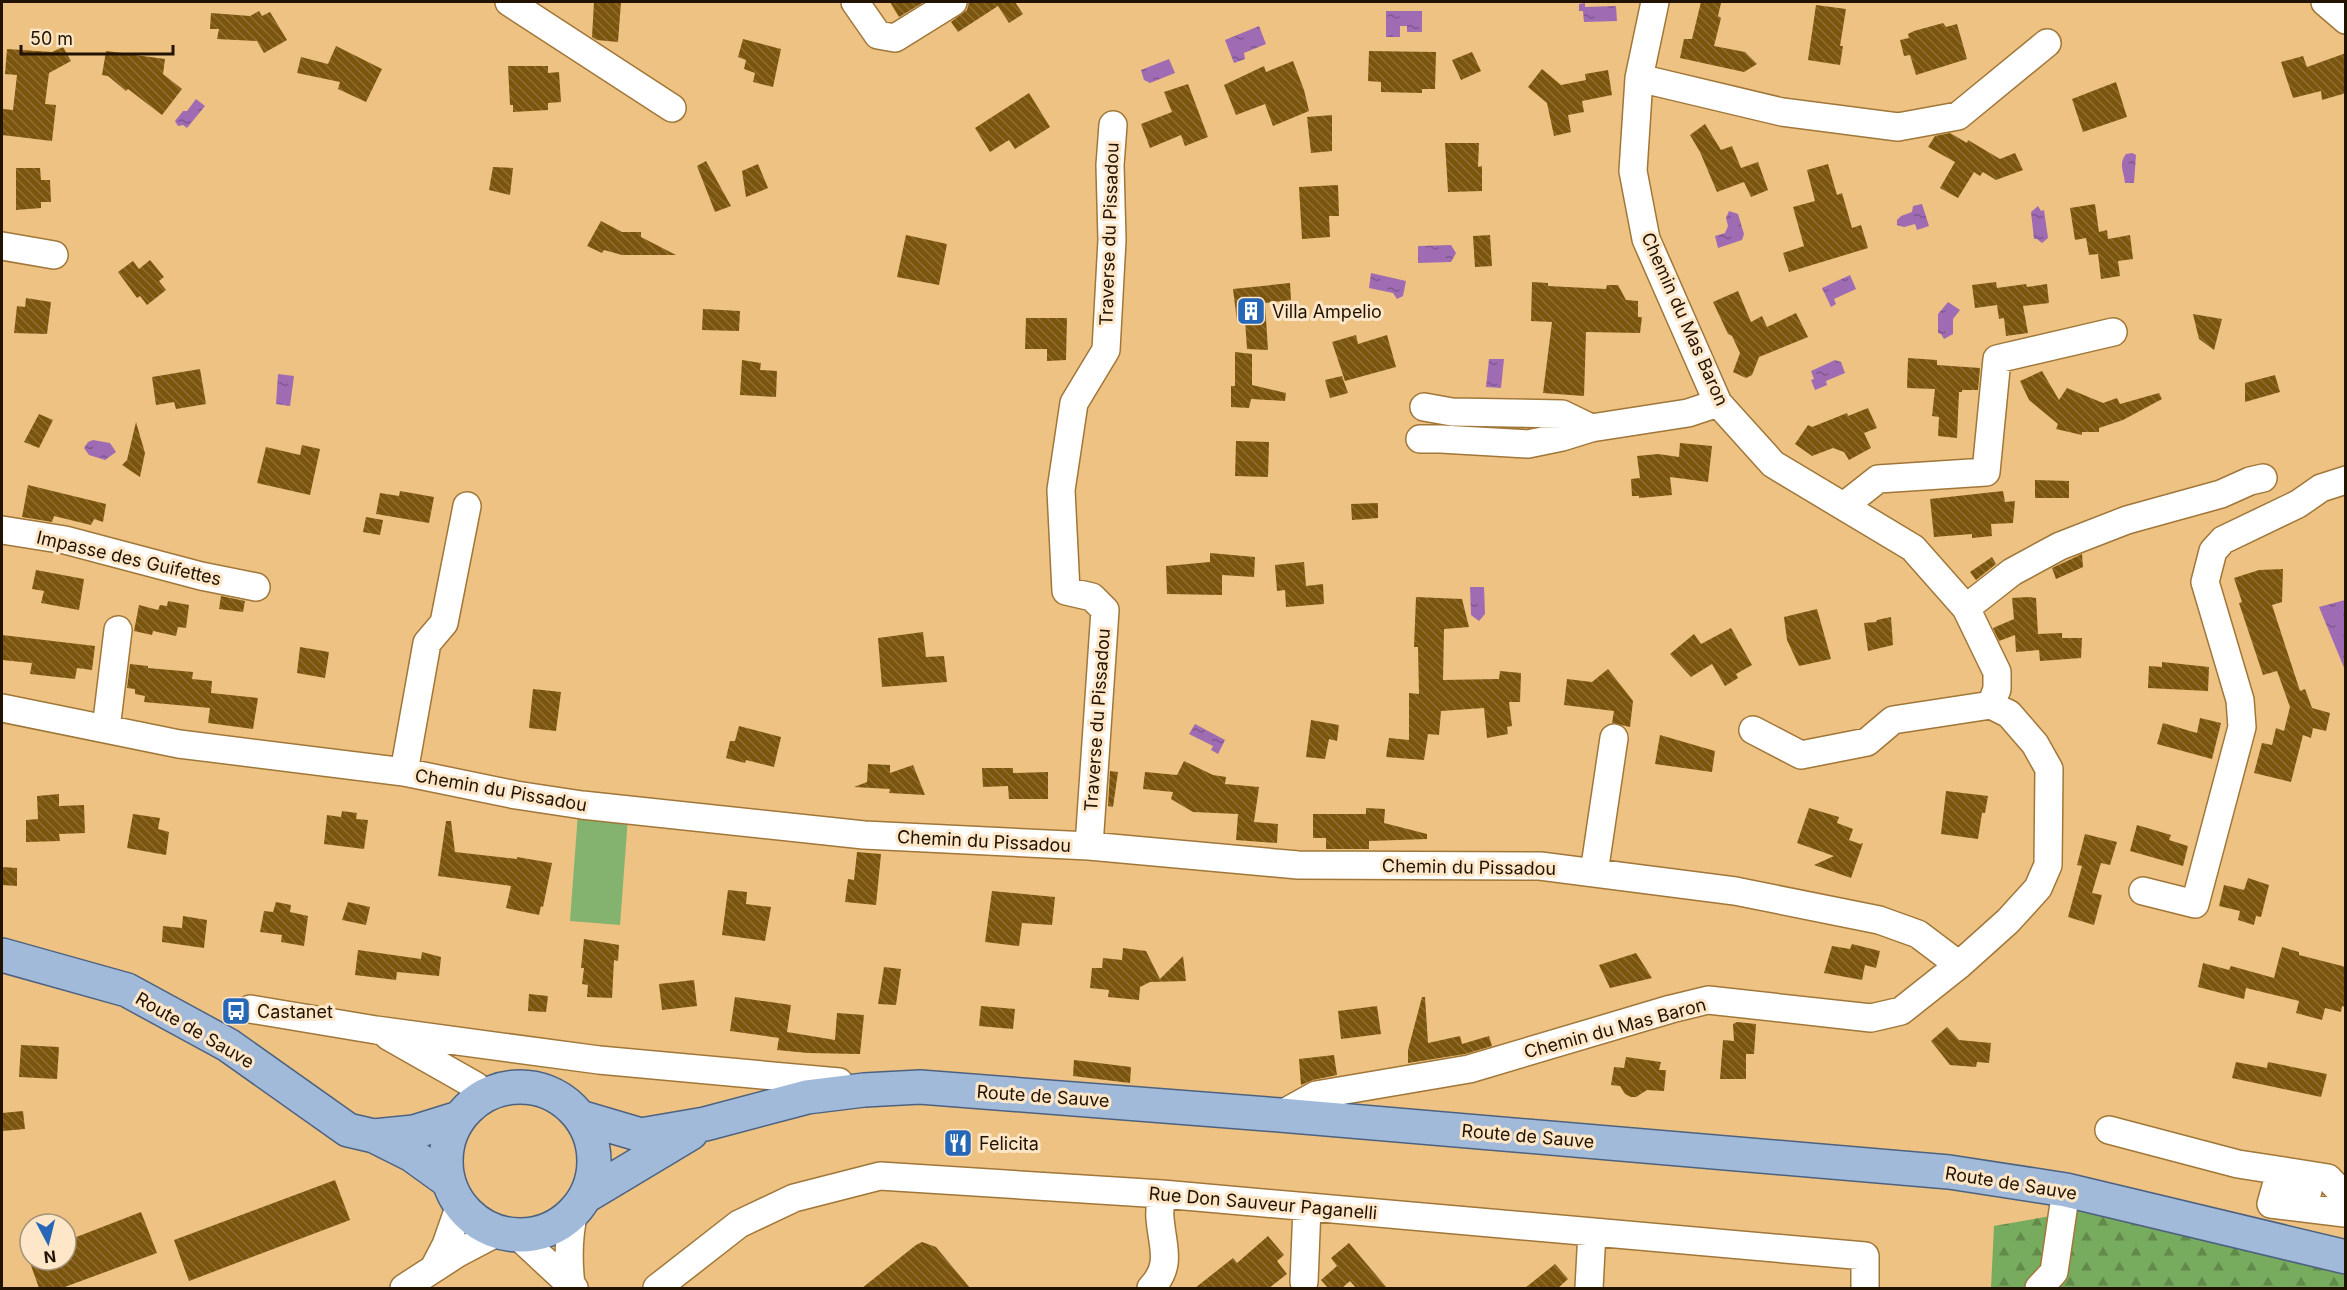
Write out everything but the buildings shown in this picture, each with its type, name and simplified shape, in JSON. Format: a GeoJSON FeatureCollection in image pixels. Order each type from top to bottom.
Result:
{"type":"FeatureCollection","features":[{"type":"Feature","properties":{"kind":"main road","name":"Route de Sauve"},"geometry":{"type":"LineString","coordinates":[[2,955],[127,990],[228,1045],[348,1130],[374,1136],[412,1155],[454,1193]]}},
{"type":"Feature","properties":{"kind":"main road"},"geometry":{"type":"LineString","coordinates":[[519,1086],[542,1090],[563,1100],[580,1117],[590,1135],[594,1155],[593,1176],[580,1204],[557,1225],[538,1233],[507,1234],[477,1221],[454,1193],[445,1159],[449,1137],[459,1118],[475,1101],[496,1090],[519,1086]]}},
{"type":"Feature","properties":{"kind":"main road","name":"Route de Sauve"},"geometry":{"type":"LineString","coordinates":[[580,1117],[641,1135],[705,1124],[807,1097],[864,1090],[920,1087],[1280,1115],[1949,1172],[2066,1190],[2346,1257]]}},
{"type":"Feature","properties":{"kind":"main road","name":"Route de Sauve"},"geometry":{"type":"LineString","coordinates":[[374,1136],[414,1132],[459,1118]]}},
{"type":"Feature","properties":{"kind":"main road","name":"Route de Sauve"},"geometry":{"type":"LineString","coordinates":[[580,1204],[705,1124]]}},
{"type":"Feature","properties":{"kind":"street"},"geometry":{"type":"LineString","coordinates":[[509,2],[672,108]]}},
{"type":"Feature","properties":{"kind":"street"},"geometry":{"type":"LineString","coordinates":[[855,2],[878,35],[895,38],[953,2]]}},
{"type":"Feature","properties":{"kind":"street","name":"Chemin du Mas Baron"},"geometry":{"type":"LineString","coordinates":[[1280,1115],[1316,1095],[1468,1069],[1708,1000],[1871,1018],[1901,1011],[1959,965],[2008,921],[2038,888],[2048,865],[2049,769],[2035,744],[2009,714],[1991,705],[1997,689],[1997,672],[1966,608],[1913,548],[1773,464],[1718,403],[1646,239],[1633,171],[1639,78],[1654,2]]}},
{"type":"Feature","properties":{"kind":"street"},"geometry":{"type":"LineString","coordinates":[[2325,2],[2346,20]]}},
{"type":"Feature","properties":{"kind":"street"},"geometry":{"type":"LineString","coordinates":[[1639,78],[1782,112],[1898,127],[1958,116],[2047,43]]}},
{"type":"Feature","properties":{"kind":"street","name":"Traverse du Pissadou"},"geometry":{"type":"LineString","coordinates":[[1089,846],[1105,610],[1092,597],[1066,591],[1061,490],[1074,403],[1106,350],[1112,240],[1110,165],[1113,125]]}},
{"type":"Feature","properties":{"kind":"street"},"geometry":{"type":"LineString","coordinates":[[2,246],[54,255]]}},
{"type":"Feature","properties":{"kind":"street"},"geometry":{"type":"LineString","coordinates":[[1845,506],[1878,479],[1986,472],[1997,359],[2113,332]]}},
{"type":"Feature","properties":{"kind":"street"},"geometry":{"type":"LineString","coordinates":[[1420,440],[1528,444],[1591,428],[1688,413],[1718,403]]}},
{"type":"Feature","properties":{"kind":"street"},"geometry":{"type":"LineString","coordinates":[[1424,407],[1452,412],[1562,414],[1591,428]]}},
{"type":"Feature","properties":{"kind":"street"},"geometry":{"type":"LineString","coordinates":[[1966,608],[2012,572],[2060,546],[2127,520],[2221,494],[2250,481],[2263,478]]}},
{"type":"Feature","properties":{"kind":"street"},"geometry":{"type":"LineString","coordinates":[[2143,891],[2195,904],[2242,727],[2240,700],[2205,582],[2213,551],[2223,540],[2298,504],[2321,488],[2346,480]]}},
{"type":"Feature","properties":{"kind":"street"},"geometry":{"type":"LineString","coordinates":[[404,772],[427,643],[444,623],[467,506]]}},
{"type":"Feature","properties":{"kind":"street","name":"Impasse des Guifettes"},"geometry":{"type":"LineString","coordinates":[[2,530],[65,540],[201,576],[256,587]]}},
{"type":"Feature","properties":{"kind":"street"},"geometry":{"type":"LineString","coordinates":[[106,729],[118,630]]}},
{"type":"Feature","properties":{"kind":"street"},"geometry":{"type":"LineString","coordinates":[[1753,730],[1801,755],[1867,742],[1893,720],[1991,705]]}},
{"type":"Feature","properties":{"kind":"street","name":"Chemin du Pissadou"},"geometry":{"type":"LineString","coordinates":[[2,708],[179,744],[404,772],[516,795],[594,806],[864,835],[1089,846],[1298,865],[1540,866],[1735,891],[1879,920],[1917,934],[1959,965]]}},
{"type":"Feature","properties":{"kind":"street"},"geometry":{"type":"LineString","coordinates":[[1594,873],[1614,738]]}},
{"type":"Feature","properties":{"kind":"street"},"geometry":{"type":"LineString","coordinates":[[250,1009],[376,1030],[598,1060],[839,1082]]}},
{"type":"Feature","properties":{"kind":"street"},"geometry":{"type":"LineString","coordinates":[[376,1030],[476,1086],[485,1096]]}},
{"type":"Feature","properties":{"kind":"street"},"geometry":{"type":"LineString","coordinates":[[2109,1130],[2238,1164],[2328,1178],[2345,1197]]}},
{"type":"Feature","properties":{"kind":"street","name":"Rue Don Sauveur Paganelli"},"geometry":{"type":"LineString","coordinates":[[657,1288],[739,1224],[794,1198],[880,1176],[1162,1194],[1865,1256],[1865,1288]]}},
{"type":"Feature","properties":{"kind":"street"},"geometry":{"type":"LineString","coordinates":[[2345,1197],[2276,1186],[2271,1204],[2345,1213]]}},
{"type":"Feature","properties":{"kind":"street"},"geometry":{"type":"LineString","coordinates":[[2039,1288],[2054,1272],[2066,1190]]}},
{"type":"Feature","properties":{"kind":"street"},"geometry":{"type":"LineString","coordinates":[[434,1268],[446,1245],[454,1193]]}},
{"type":"Feature","properties":{"kind":"street"},"geometry":{"type":"LineString","coordinates":[[1150,1288],[1158,1281],[1166,1257],[1160,1216],[1162,1194]]}},
{"type":"Feature","properties":{"kind":"street"},"geometry":{"type":"LineString","coordinates":[[572,1287],[568,1265],[569,1234],[580,1204]]}},
{"type":"Feature","properties":{"kind":"street"},"geometry":{"type":"LineString","coordinates":[[1301,1286],[1307,1207]]}},
{"type":"Feature","properties":{"kind":"street"},"geometry":{"type":"LineString","coordinates":[[2298,1245],[2345,1213]]}},
{"type":"Feature","properties":{"kind":"street"},"geometry":{"type":"LineString","coordinates":[[1589,1288],[1592,1232]]}},
{"type":"Feature","properties":{"kind":"street"},"geometry":{"type":"LineString","coordinates":[[405,1288],[434,1268],[507,1234],[572,1287]]}},
{"type":"Feature","properties":{"kind":"green space"},"geometry":{"type":"Polygon","coordinates":[[[578,813],[628,817],[620,925],[570,921],[578,813]]]}},
{"type":"Feature","properties":{"kind":"green space"},"geometry":{"type":"Polygon","coordinates":[[[2085,1210],[2346,1275],[2345,1288],[1991,1288],[1994,1226],[2085,1210]]]}},
{"type":"Feature","properties":{"kind":"water"},"geometry":{"type":"Polygon","coordinates":[[[1585,3],[1585,7],[1616,6],[1617,21],[1584,22],[1583,11],[1579,11],[1579,4],[1585,3]]]}},
{"type":"Feature","properties":{"kind":"water"},"geometry":{"type":"Polygon","coordinates":[[[1386,11],[1422,11],[1422,32],[1407,32],[1407,26],[1400,26],[1400,37],[1386,37],[1386,11]]]}},
{"type":"Feature","properties":{"kind":"water"},"geometry":{"type":"Polygon","coordinates":[[[1259,26],[1266,44],[1244,53],[1245,59],[1234,63],[1225,40],[1259,26]]]}},
{"type":"Feature","properties":{"kind":"water"},"geometry":{"type":"Polygon","coordinates":[[[1169,59],[1175,73],[1150,83],[1144,80],[1141,70],[1169,59]]]}},
{"type":"Feature","properties":{"kind":"water"},"geometry":{"type":"Polygon","coordinates":[[[196,99],[205,106],[187,128],[183,125],[178,126],[175,121],[196,99]]]}},
{"type":"Feature","properties":{"kind":"water"},"geometry":{"type":"Polygon","coordinates":[[[2126,154],[2136,155],[2134,183],[2125,183],[2122,161],[2126,154]]]}},
{"type":"Feature","properties":{"kind":"water"},"geometry":{"type":"Polygon","coordinates":[[[1922,204],[1929,226],[1917,230],[1915,224],[1904,227],[1897,225],[1897,220],[1901,216],[1912,212],[1913,206],[1922,204]]]}},
{"type":"Feature","properties":{"kind":"water"},"geometry":{"type":"Polygon","coordinates":[[[2038,206],[2041,211],[2044,210],[2048,238],[2042,243],[2034,239],[2031,212],[2038,206]]]}},
{"type":"Feature","properties":{"kind":"water"},"geometry":{"type":"Polygon","coordinates":[[[1729,211],[1738,214],[1744,234],[1742,240],[1718,248],[1715,236],[1725,233],[1729,211]]]}},
{"type":"Feature","properties":{"kind":"water"},"geometry":{"type":"Polygon","coordinates":[[[1451,245],[1456,253],[1451,262],[1418,263],[1418,246],[1451,245]]]}},
{"type":"Feature","properties":{"kind":"water"},"geometry":{"type":"Polygon","coordinates":[[[1371,273],[1406,281],[1403,296],[1397,299],[1393,293],[1369,288],[1371,273]]]}},
{"type":"Feature","properties":{"kind":"water"},"geometry":{"type":"Polygon","coordinates":[[[1850,275],[1856,289],[1834,299],[1836,304],[1831,307],[1822,288],[1850,275]]]}},
{"type":"Feature","properties":{"kind":"water"},"geometry":{"type":"Polygon","coordinates":[[[1948,302],[1960,310],[1953,319],[1953,334],[1944,339],[1938,333],[1938,314],[1948,302]]]}},
{"type":"Feature","properties":{"kind":"water"},"geometry":{"type":"Polygon","coordinates":[[[1489,359],[1504,359],[1501,388],[1486,387],[1489,359]]]}},
{"type":"Feature","properties":{"kind":"water"},"geometry":{"type":"Polygon","coordinates":[[[1835,360],[1841,362],[1845,373],[1826,381],[1827,385],[1815,390],[1811,380],[1814,379],[1811,371],[1835,360]]]}},
{"type":"Feature","properties":{"kind":"water"},"geometry":{"type":"Polygon","coordinates":[[[278,374],[294,376],[290,406],[276,404],[278,374]]]}},
{"type":"Feature","properties":{"kind":"water"},"geometry":{"type":"Polygon","coordinates":[[[93,440],[110,443],[116,452],[105,460],[89,455],[84,448],[88,442],[93,440]]]}},
{"type":"Feature","properties":{"kind":"water"},"geometry":{"type":"Polygon","coordinates":[[[1470,587],[1484,587],[1485,614],[1479,621],[1471,615],[1470,587]]]}},
{"type":"Feature","properties":{"kind":"water"},"geometry":{"type":"Polygon","coordinates":[[[2346,600],[2345,670],[2319,607],[2346,600]]]}},
{"type":"Feature","properties":{"kind":"water"},"geometry":{"type":"Polygon","coordinates":[[[1195,724],[1225,740],[1218,754],[1211,750],[1213,746],[1189,734],[1195,724]]]}},
{"type":"Feature","properties":{"kind":"place","name":"Villa Ampelio"},"geometry":{"type":"Point","coordinates":[1251,311]}},
{"type":"Feature","properties":{"kind":"place","name":"Castanet"},"geometry":{"type":"Point","coordinates":[236,1011]}},
{"type":"Feature","properties":{"kind":"place","name":"Felicita"},"geometry":{"type":"Point","coordinates":[958,1143]}}]}
